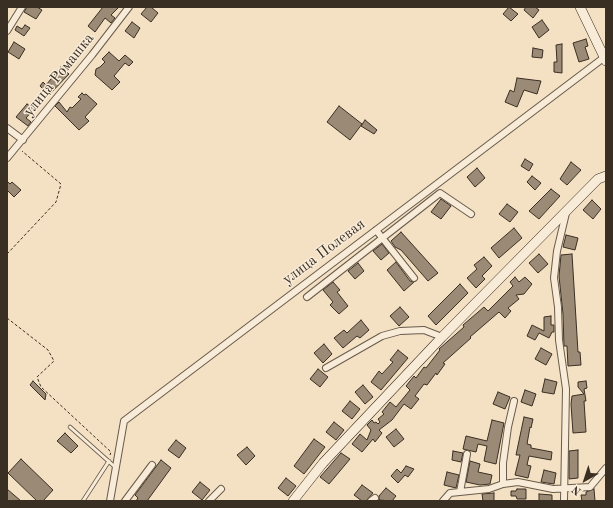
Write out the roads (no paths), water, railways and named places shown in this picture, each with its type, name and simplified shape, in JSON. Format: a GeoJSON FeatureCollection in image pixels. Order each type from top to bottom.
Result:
{"type":"FeatureCollection","features":[{"type":"Feature","properties":{"kind":"street"},"geometry":{"type":"LineString","coordinates":[[7,31],[22,7]]}},
{"type":"Feature","properties":{"kind":"street","name":"улица Ромашка"},"geometry":{"type":"LineString","coordinates":[[7,158],[92,55],[129,7]]}},
{"type":"Feature","properties":{"kind":"street"},"geometry":{"type":"LineString","coordinates":[[580,7],[606,58]]}},
{"type":"Feature","properties":{"kind":"street","name":"улица Полевая"},"geometry":{"type":"LineString","coordinates":[[110,501],[124,421],[606,58]]}},
{"type":"Feature","properties":{"kind":"street"},"geometry":{"type":"LineString","coordinates":[[7,128],[23,140]]}},
{"type":"Feature","properties":{"kind":"street"},"geometry":{"type":"LineString","coordinates":[[295,500],[323,463],[442,337],[598,179],[606,176]]}},
{"type":"Feature","properties":{"kind":"street"},"geometry":{"type":"LineString","coordinates":[[307,297],[440,193],[471,214]]}},
{"type":"Feature","properties":{"kind":"street"},"geometry":{"type":"LineString","coordinates":[[564,501],[563,487],[566,389],[559,340],[558,307],[554,278],[557,252],[566,211]]}},
{"type":"Feature","properties":{"kind":"street"},"geometry":{"type":"LineString","coordinates":[[376,230],[414,278]]}},
{"type":"Feature","properties":{"kind":"street"},"geometry":{"type":"LineString","coordinates":[[326,368],[382,336],[394,333],[424,330],[442,337]]}},
{"type":"Feature","properties":{"kind":"street"},"geometry":{"type":"LineString","coordinates":[[503,484],[503,463],[508,427],[514,401]]}},
{"type":"Feature","properties":{"kind":"street"},"geometry":{"type":"LineString","coordinates":[[460,492],[467,454]]}},
{"type":"Feature","properties":{"kind":"street"},"geometry":{"type":"LineString","coordinates":[[125,501],[152,465]]}},
{"type":"Feature","properties":{"kind":"street"},"geometry":{"type":"LineString","coordinates":[[443,501],[450,493],[489,489],[503,484],[518,482],[553,489],[563,487],[590,487],[598,475],[606,468]]}},
{"type":"Feature","properties":{"kind":"street"},"geometry":{"type":"LineString","coordinates":[[209,501],[220,489]]}},
{"type":"Feature","properties":{"kind":"lane"},"geometry":{"type":"LineString","coordinates":[[70,427],[116,468]]}},
{"type":"Feature","properties":{"kind":"lane"},"geometry":{"type":"LineString","coordinates":[[83,501],[109,461]]}}]}
